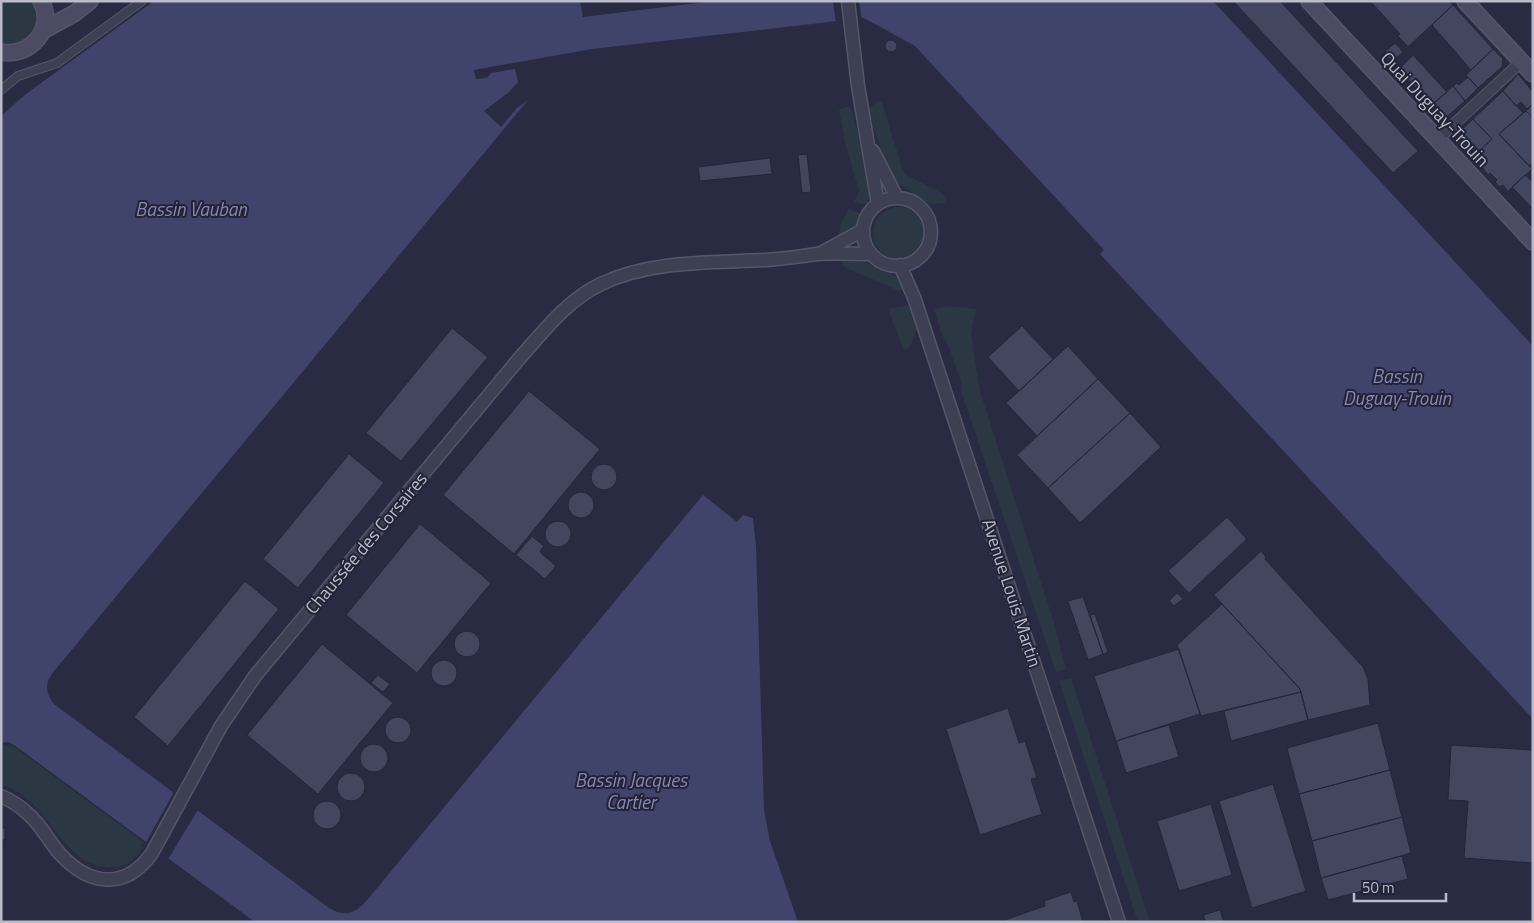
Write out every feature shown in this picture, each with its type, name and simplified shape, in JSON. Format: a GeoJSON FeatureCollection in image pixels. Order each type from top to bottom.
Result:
{"type":"FeatureCollection","features":[{"type":"Feature","properties":{"kind":"main road"},"geometry":{"type":"LineString","coordinates":[[44,30],[90,1]]}},
{"type":"Feature","properties":{"kind":"main road"},"geometry":{"type":"LineString","coordinates":[[1465,1],[1533,74]]}},
{"type":"Feature","properties":{"kind":"main road"},"geometry":{"type":"LineString","coordinates":[[42,3],[68,16]]}},
{"type":"Feature","properties":{"kind":"main road"},"geometry":{"type":"LineString","coordinates":[[1,52],[18,52],[29,48],[38,40],[44,30],[46,17],[42,3]]}},
{"type":"Feature","properties":{"kind":"main road","name":"Quai Duguay-Trouin"},"geometry":{"type":"LineString","coordinates":[[1316,4],[1438,140],[1531,235]]}},
{"type":"Feature","properties":{"kind":"street"},"geometry":{"type":"LineString","coordinates":[[1,90],[18,76],[57,63],[142,1]]}},
{"type":"Feature","properties":{"kind":"street"},"geometry":{"type":"LineString","coordinates":[[848,1],[858,86],[878,204]]}},
{"type":"Feature","properties":{"kind":"street"},"geometry":{"type":"LineString","coordinates":[[1438,140],[1521,62]]}},
{"type":"Feature","properties":{"kind":"street"},"geometry":{"type":"LineString","coordinates":[[869,143],[897,198]]}},
{"type":"Feature","properties":{"kind":"street"},"geometry":{"type":"LineString","coordinates":[[897,198],[911,201],[917,205],[925,214],[930,230],[930,239],[921,255],[914,261],[900,266],[884,263],[871,254],[866,247],[863,230],[868,214],[878,204],[897,198]]}},
{"type":"Feature","properties":{"kind":"street","name":"Chaussée des Corsaires"},"geometry":{"type":"LineString","coordinates":[[818,254],[863,230]]}},
{"type":"Feature","properties":{"kind":"street","name":"Chaussée des Corsaires"},"geometry":{"type":"LineString","coordinates":[[1,796],[28,814],[62,855],[78,869],[91,876],[111,880],[120,879],[136,871],[152,853],[221,726],[255,676],[518,360],[566,308],[583,294],[601,284],[644,271],[690,264],[782,259],[818,254],[871,254]]}},
{"type":"Feature","properties":{"kind":"street","name":"Avenue Louis Martin"},"geometry":{"type":"LineString","coordinates":[[900,266],[918,308],[1120,922]]}},
{"type":"Feature","properties":{"kind":"shaded area"},"geometry":{"type":"Polygon","coordinates":[[[1,1],[31,1],[38,19],[37,27],[27,40],[11,44],[1,42],[1,1]]]}},
{"type":"Feature","properties":{"kind":"shaded area"},"geometry":{"type":"Polygon","coordinates":[[[878,101],[882,102],[905,174],[943,194],[947,203],[932,204],[924,201],[895,181],[867,110],[878,101]]]}},
{"type":"Feature","properties":{"kind":"shaded area"},"geometry":{"type":"Polygon","coordinates":[[[845,107],[851,109],[873,188],[867,204],[854,202],[859,191],[845,142],[839,110],[845,107]]]}},
{"type":"Feature","properties":{"kind":"shaded area"},"geometry":{"type":"Polygon","coordinates":[[[899,207],[909,209],[917,215],[923,223],[925,233],[923,243],[917,251],[909,257],[899,259],[889,257],[881,251],[875,243],[873,233],[875,223],[881,215],[889,209],[899,207]]]}},
{"type":"Feature","properties":{"kind":"shaded area"},"geometry":{"type":"Polygon","coordinates":[[[849,209],[862,214],[854,230],[838,237],[841,224],[849,209]]]}},
{"type":"Feature","properties":{"kind":"shaded area"},"geometry":{"type":"Polygon","coordinates":[[[855,258],[896,276],[906,289],[898,291],[843,266],[842,259],[855,258]]]}},
{"type":"Feature","properties":{"kind":"shaded area"},"geometry":{"type":"Polygon","coordinates":[[[910,305],[918,327],[910,347],[904,350],[888,309],[910,305]]]}},
{"type":"Feature","properties":{"kind":"shaded area"},"geometry":{"type":"Polygon","coordinates":[[[949,306],[976,309],[971,334],[980,391],[1054,623],[1066,669],[1056,672],[962,394],[961,381],[947,342],[943,338],[934,309],[949,306]]]}},
{"type":"Feature","properties":{"kind":"shaded area"},"geometry":{"type":"Polygon","coordinates":[[[1071,678],[1150,922],[1138,922],[1059,681],[1071,678]]]}},
{"type":"Feature","properties":{"kind":"shaded area"},"geometry":{"type":"Polygon","coordinates":[[[1,745],[13,746],[143,842],[141,846],[144,847],[131,862],[119,866],[96,865],[81,858],[68,846],[31,803],[17,792],[1,785],[1,745]]]}},
{"type":"Feature","properties":{"kind":"water"},"geometry":{"type":"Polygon","coordinates":[[[154,1],[580,1],[583,17],[714,1],[1213,1],[1533,346],[1533,719],[1100,254],[1104,250],[915,46],[864,18],[592,49],[474,70],[476,79],[487,78],[491,73],[515,69],[518,82],[509,92],[484,111],[501,127],[517,108],[528,100],[55,670],[49,678],[47,691],[54,704],[329,908],[341,913],[355,911],[368,899],[703,495],[737,522],[743,515],[753,518],[756,546],[764,810],[770,841],[798,922],[255,922],[14,745],[8,742],[1,743],[1,116],[26,94],[154,1]]]}},
{"type":"Feature","properties":{"kind":"pier"},"geometry":{"type":"Polygon","coordinates":[[[833,1],[859,1],[862,21],[836,23],[833,1]]]}},
{"type":"Feature","properties":{"kind":"pier"},"geometry":{"type":"Polygon","coordinates":[[[587,51],[587,52],[476,72],[476,70],[587,51]]]}},
{"type":"Feature","properties":{"kind":"pier"},"geometry":{"type":"Polygon","coordinates":[[[518,68],[492,72],[486,77],[476,77],[476,72],[477,76],[486,75],[491,71],[518,68]]]}},
{"type":"Feature","properties":{"kind":"pier"},"geometry":{"type":"Polygon","coordinates":[[[175,790],[199,808],[167,861],[145,844],[175,790]]]}},
{"type":"Feature","properties":{"kind":"building"},"geometry":{"type":"Polygon","coordinates":[[[1233,1],[1280,1],[1418,151],[1393,173],[1233,1]]]}},
{"type":"Feature","properties":{"kind":"building"},"geometry":{"type":"Polygon","coordinates":[[[1370,1],[1450,1],[1453,5],[1408,47],[1398,36],[1400,34],[1370,1]]]}},
{"type":"Feature","properties":{"kind":"building"},"geometry":{"type":"Polygon","coordinates":[[[1453,5],[1493,49],[1471,70],[1432,25],[1453,5]]]}},
{"type":"Feature","properties":{"kind":"building"},"geometry":{"type":"Polygon","coordinates":[[[889,40],[893,40],[897,46],[893,52],[889,52],[885,48],[885,44],[889,40]]]}},
{"type":"Feature","properties":{"kind":"building"},"geometry":{"type":"Polygon","coordinates":[[[1395,43],[1403,52],[1392,62],[1384,53],[1395,43]]]}},
{"type":"Feature","properties":{"kind":"building"},"geometry":{"type":"Polygon","coordinates":[[[1493,49],[1503,59],[1502,67],[1478,88],[1466,75],[1493,49]]]}},
{"type":"Feature","properties":{"kind":"building"},"geometry":{"type":"Polygon","coordinates":[[[1413,55],[1447,92],[1432,105],[1399,69],[1413,55]]]}},
{"type":"Feature","properties":{"kind":"building"},"geometry":{"type":"Polygon","coordinates":[[[1518,74],[1533,92],[1533,104],[1527,109],[1521,102],[1516,106],[1503,91],[1518,74]]]}},
{"type":"Feature","properties":{"kind":"building"},"geometry":{"type":"Polygon","coordinates":[[[1468,77],[1478,88],[1465,101],[1453,86],[1457,83],[1459,85],[1468,77]]]}},
{"type":"Feature","properties":{"kind":"building"},"geometry":{"type":"Polygon","coordinates":[[[1453,86],[1465,101],[1443,120],[1436,120],[1426,110],[1453,86]]]}},
{"type":"Feature","properties":{"kind":"building"},"geometry":{"type":"Polygon","coordinates":[[[1503,91],[1523,113],[1499,134],[1532,169],[1505,194],[1507,190],[1503,185],[1499,187],[1495,182],[1497,180],[1490,173],[1488,175],[1475,157],[1471,158],[1492,139],[1473,119],[1503,91]]]}},
{"type":"Feature","properties":{"kind":"building"},"geometry":{"type":"Polygon","coordinates":[[[1533,104],[1533,118],[1526,111],[1533,104]]]}},
{"type":"Feature","properties":{"kind":"building"},"geometry":{"type":"Polygon","coordinates":[[[1526,111],[1533,118],[1533,163],[1529,166],[1499,134],[1526,111]]]}},
{"type":"Feature","properties":{"kind":"building"},"geometry":{"type":"Polygon","coordinates":[[[1473,119],[1492,139],[1471,158],[1456,142],[1457,134],[1473,119]]]}},
{"type":"Feature","properties":{"kind":"building"},"geometry":{"type":"Polygon","coordinates":[[[807,154],[811,192],[802,193],[798,155],[807,154]]]}},
{"type":"Feature","properties":{"kind":"building"},"geometry":{"type":"Polygon","coordinates":[[[770,158],[772,174],[700,181],[698,167],[770,158]]]}},
{"type":"Feature","properties":{"kind":"building"},"geometry":{"type":"Polygon","coordinates":[[[1525,175],[1533,182],[1533,209],[1512,187],[1525,175]]]}},
{"type":"Feature","properties":{"kind":"building"},"geometry":{"type":"Polygon","coordinates":[[[1022,326],[1053,359],[1019,391],[988,357],[1022,326]]]}},
{"type":"Feature","properties":{"kind":"building"},"geometry":{"type":"Polygon","coordinates":[[[452,328],[488,357],[401,461],[366,433],[452,328]]]}},
{"type":"Feature","properties":{"kind":"building"},"geometry":{"type":"Polygon","coordinates":[[[1068,346],[1098,379],[1037,436],[1006,403],[1068,346]]]}},
{"type":"Feature","properties":{"kind":"building"},"geometry":{"type":"Polygon","coordinates":[[[1098,379],[1130,413],[1048,488],[1017,455],[1098,379]]]}},
{"type":"Feature","properties":{"kind":"building"},"geometry":{"type":"Polygon","coordinates":[[[529,391],[600,449],[514,554],[443,495],[529,391]]]}},
{"type":"Feature","properties":{"kind":"building"},"geometry":{"type":"Polygon","coordinates":[[[1130,413],[1161,447],[1080,523],[1048,488],[1130,413]]]}},
{"type":"Feature","properties":{"kind":"building"},"geometry":{"type":"Polygon","coordinates":[[[349,454],[384,483],[298,588],[263,559],[349,454]]]}},
{"type":"Feature","properties":{"kind":"building"},"geometry":{"type":"Polygon","coordinates":[[[604,464],[613,468],[617,477],[613,486],[604,490],[595,486],[591,477],[595,468],[604,464]]]}},
{"type":"Feature","properties":{"kind":"building"},"geometry":{"type":"Polygon","coordinates":[[[581,492],[590,496],[594,505],[590,514],[581,518],[572,514],[568,505],[572,496],[581,492]]]}},
{"type":"Feature","properties":{"kind":"building"},"geometry":{"type":"Polygon","coordinates":[[[1227,517],[1246,540],[1189,593],[1168,571],[1227,517]]]}},
{"type":"Feature","properties":{"kind":"building"},"geometry":{"type":"Polygon","coordinates":[[[558,521],[567,525],[571,534],[567,543],[558,547],[549,543],[545,534],[549,525],[558,521]]]}},
{"type":"Feature","properties":{"kind":"building"},"geometry":{"type":"Polygon","coordinates":[[[420,524],[491,583],[417,673],[346,615],[420,524]]]}},
{"type":"Feature","properties":{"kind":"building"},"geometry":{"type":"Polygon","coordinates":[[[532,536],[544,546],[540,551],[542,554],[556,566],[545,579],[516,555],[532,536]]]}},
{"type":"Feature","properties":{"kind":"building"},"geometry":{"type":"Polygon","coordinates":[[[1261,551],[1266,557],[1265,559],[1363,667],[1368,679],[1370,705],[1308,720],[1300,689],[1214,595],[1261,551]]]}},
{"type":"Feature","properties":{"kind":"building"},"geometry":{"type":"Polygon","coordinates":[[[245,581],[279,609],[168,746],[134,717],[245,581]]]}},
{"type":"Feature","properties":{"kind":"building"},"geometry":{"type":"Polygon","coordinates":[[[1177,593],[1183,599],[1174,606],[1169,601],[1177,593]]]}},
{"type":"Feature","properties":{"kind":"building"},"geometry":{"type":"Polygon","coordinates":[[[1083,597],[1103,654],[1088,660],[1068,601],[1083,597]]]}},
{"type":"Feature","properties":{"kind":"building"},"geometry":{"type":"Polygon","coordinates":[[[1222,604],[1301,692],[1201,716],[1177,645],[1222,604]]]}},
{"type":"Feature","properties":{"kind":"building"},"geometry":{"type":"Polygon","coordinates":[[[1095,614],[1108,652],[1103,654],[1090,615],[1095,614]]]}},
{"type":"Feature","properties":{"kind":"building"},"geometry":{"type":"Polygon","coordinates":[[[467,631],[476,635],[480,644],[476,653],[467,657],[458,653],[454,644],[458,635],[467,631]]]}},
{"type":"Feature","properties":{"kind":"building"},"geometry":{"type":"Polygon","coordinates":[[[322,644],[393,703],[318,794],[247,735],[322,644]]]}},
{"type":"Feature","properties":{"kind":"building"},"geometry":{"type":"Polygon","coordinates":[[[1179,649],[1200,714],[1116,741],[1094,676],[1179,649]]]}},
{"type":"Feature","properties":{"kind":"building"},"geometry":{"type":"Polygon","coordinates":[[[444,660],[454,663],[457,673],[454,683],[444,686],[434,683],[431,673],[434,663],[444,660]]]}},
{"type":"Feature","properties":{"kind":"building"},"geometry":{"type":"Polygon","coordinates":[[[378,675],[390,684],[383,692],[371,683],[378,675]]]}},
{"type":"Feature","properties":{"kind":"building"},"geometry":{"type":"Polygon","coordinates":[[[1301,692],[1308,720],[1231,741],[1224,711],[1301,692]]]}},
{"type":"Feature","properties":{"kind":"building"},"geometry":{"type":"Polygon","coordinates":[[[1008,708],[1019,743],[1025,741],[1037,778],[1031,779],[1042,814],[980,835],[946,729],[1008,708]]]}},
{"type":"Feature","properties":{"kind":"building"},"geometry":{"type":"Polygon","coordinates":[[[398,717],[407,721],[411,730],[407,739],[398,743],[389,739],[385,730],[389,721],[398,717]]]}},
{"type":"Feature","properties":{"kind":"building"},"geometry":{"type":"Polygon","coordinates":[[[1378,723],[1390,770],[1299,794],[1287,748],[1378,723]]]}},
{"type":"Feature","properties":{"kind":"building"},"geometry":{"type":"Polygon","coordinates":[[[1169,725],[1179,757],[1126,773],[1116,741],[1169,725]]]}},
{"type":"Feature","properties":{"kind":"building"},"geometry":{"type":"Polygon","coordinates":[[[374,744],[384,748],[388,758],[384,768],[374,772],[364,768],[360,758],[364,748],[374,744]]]}},
{"type":"Feature","properties":{"kind":"building"},"geometry":{"type":"Polygon","coordinates":[[[1451,745],[1533,750],[1533,863],[1464,858],[1468,801],[1448,800],[1451,745]]]}},
{"type":"Feature","properties":{"kind":"building"},"geometry":{"type":"Polygon","coordinates":[[[1390,770],[1402,817],[1312,841],[1299,794],[1390,770]]]}},
{"type":"Feature","properties":{"kind":"building"},"geometry":{"type":"Polygon","coordinates":[[[351,773],[361,777],[365,787],[361,797],[351,801],[341,797],[337,787],[341,777],[351,773]]]}},
{"type":"Feature","properties":{"kind":"building"},"geometry":{"type":"Polygon","coordinates":[[[1273,784],[1306,891],[1252,908],[1219,801],[1273,784]]]}},
{"type":"Feature","properties":{"kind":"building"},"geometry":{"type":"Polygon","coordinates":[[[327,801],[337,805],[341,815],[337,825],[327,829],[317,825],[313,815],[317,805],[327,801]]]}},
{"type":"Feature","properties":{"kind":"building"},"geometry":{"type":"Polygon","coordinates":[[[1211,804],[1232,875],[1179,891],[1157,821],[1211,804]]]}},
{"type":"Feature","properties":{"kind":"building"},"geometry":{"type":"Polygon","coordinates":[[[1402,817],[1411,853],[1321,878],[1312,841],[1402,817]]]}},
{"type":"Feature","properties":{"kind":"building"},"geometry":{"type":"Polygon","coordinates":[[[1,828],[5,828],[5,840],[1,840],[1,828]]]}},
{"type":"Feature","properties":{"kind":"building"},"geometry":{"type":"Polygon","coordinates":[[[1402,856],[1408,879],[1328,900],[1321,878],[1402,856]]]}},
{"type":"Feature","properties":{"kind":"building"},"geometry":{"type":"Polygon","coordinates":[[[1071,892],[1074,902],[1077,901],[1083,922],[999,922],[1045,906],[1044,901],[1071,892]]]}},
{"type":"Feature","properties":{"kind":"building"},"geometry":{"type":"Polygon","coordinates":[[[1220,910],[1224,922],[1206,922],[1203,915],[1220,910]]]}},
{"type":"Feature","properties":{"kind":"water label","name":"Bassin Vauban"},"geometry":{"type":"Point","coordinates":[191,208]}},
{"type":"Feature","properties":{"kind":"water label","name":"Bassin Duguay-Trouin"},"geometry":{"type":"Point","coordinates":[1397,386]}},
{"type":"Feature","properties":{"kind":"water label","name":"Bassin Jacques Cartier"},"geometry":{"type":"Point","coordinates":[631,790]}}]}
